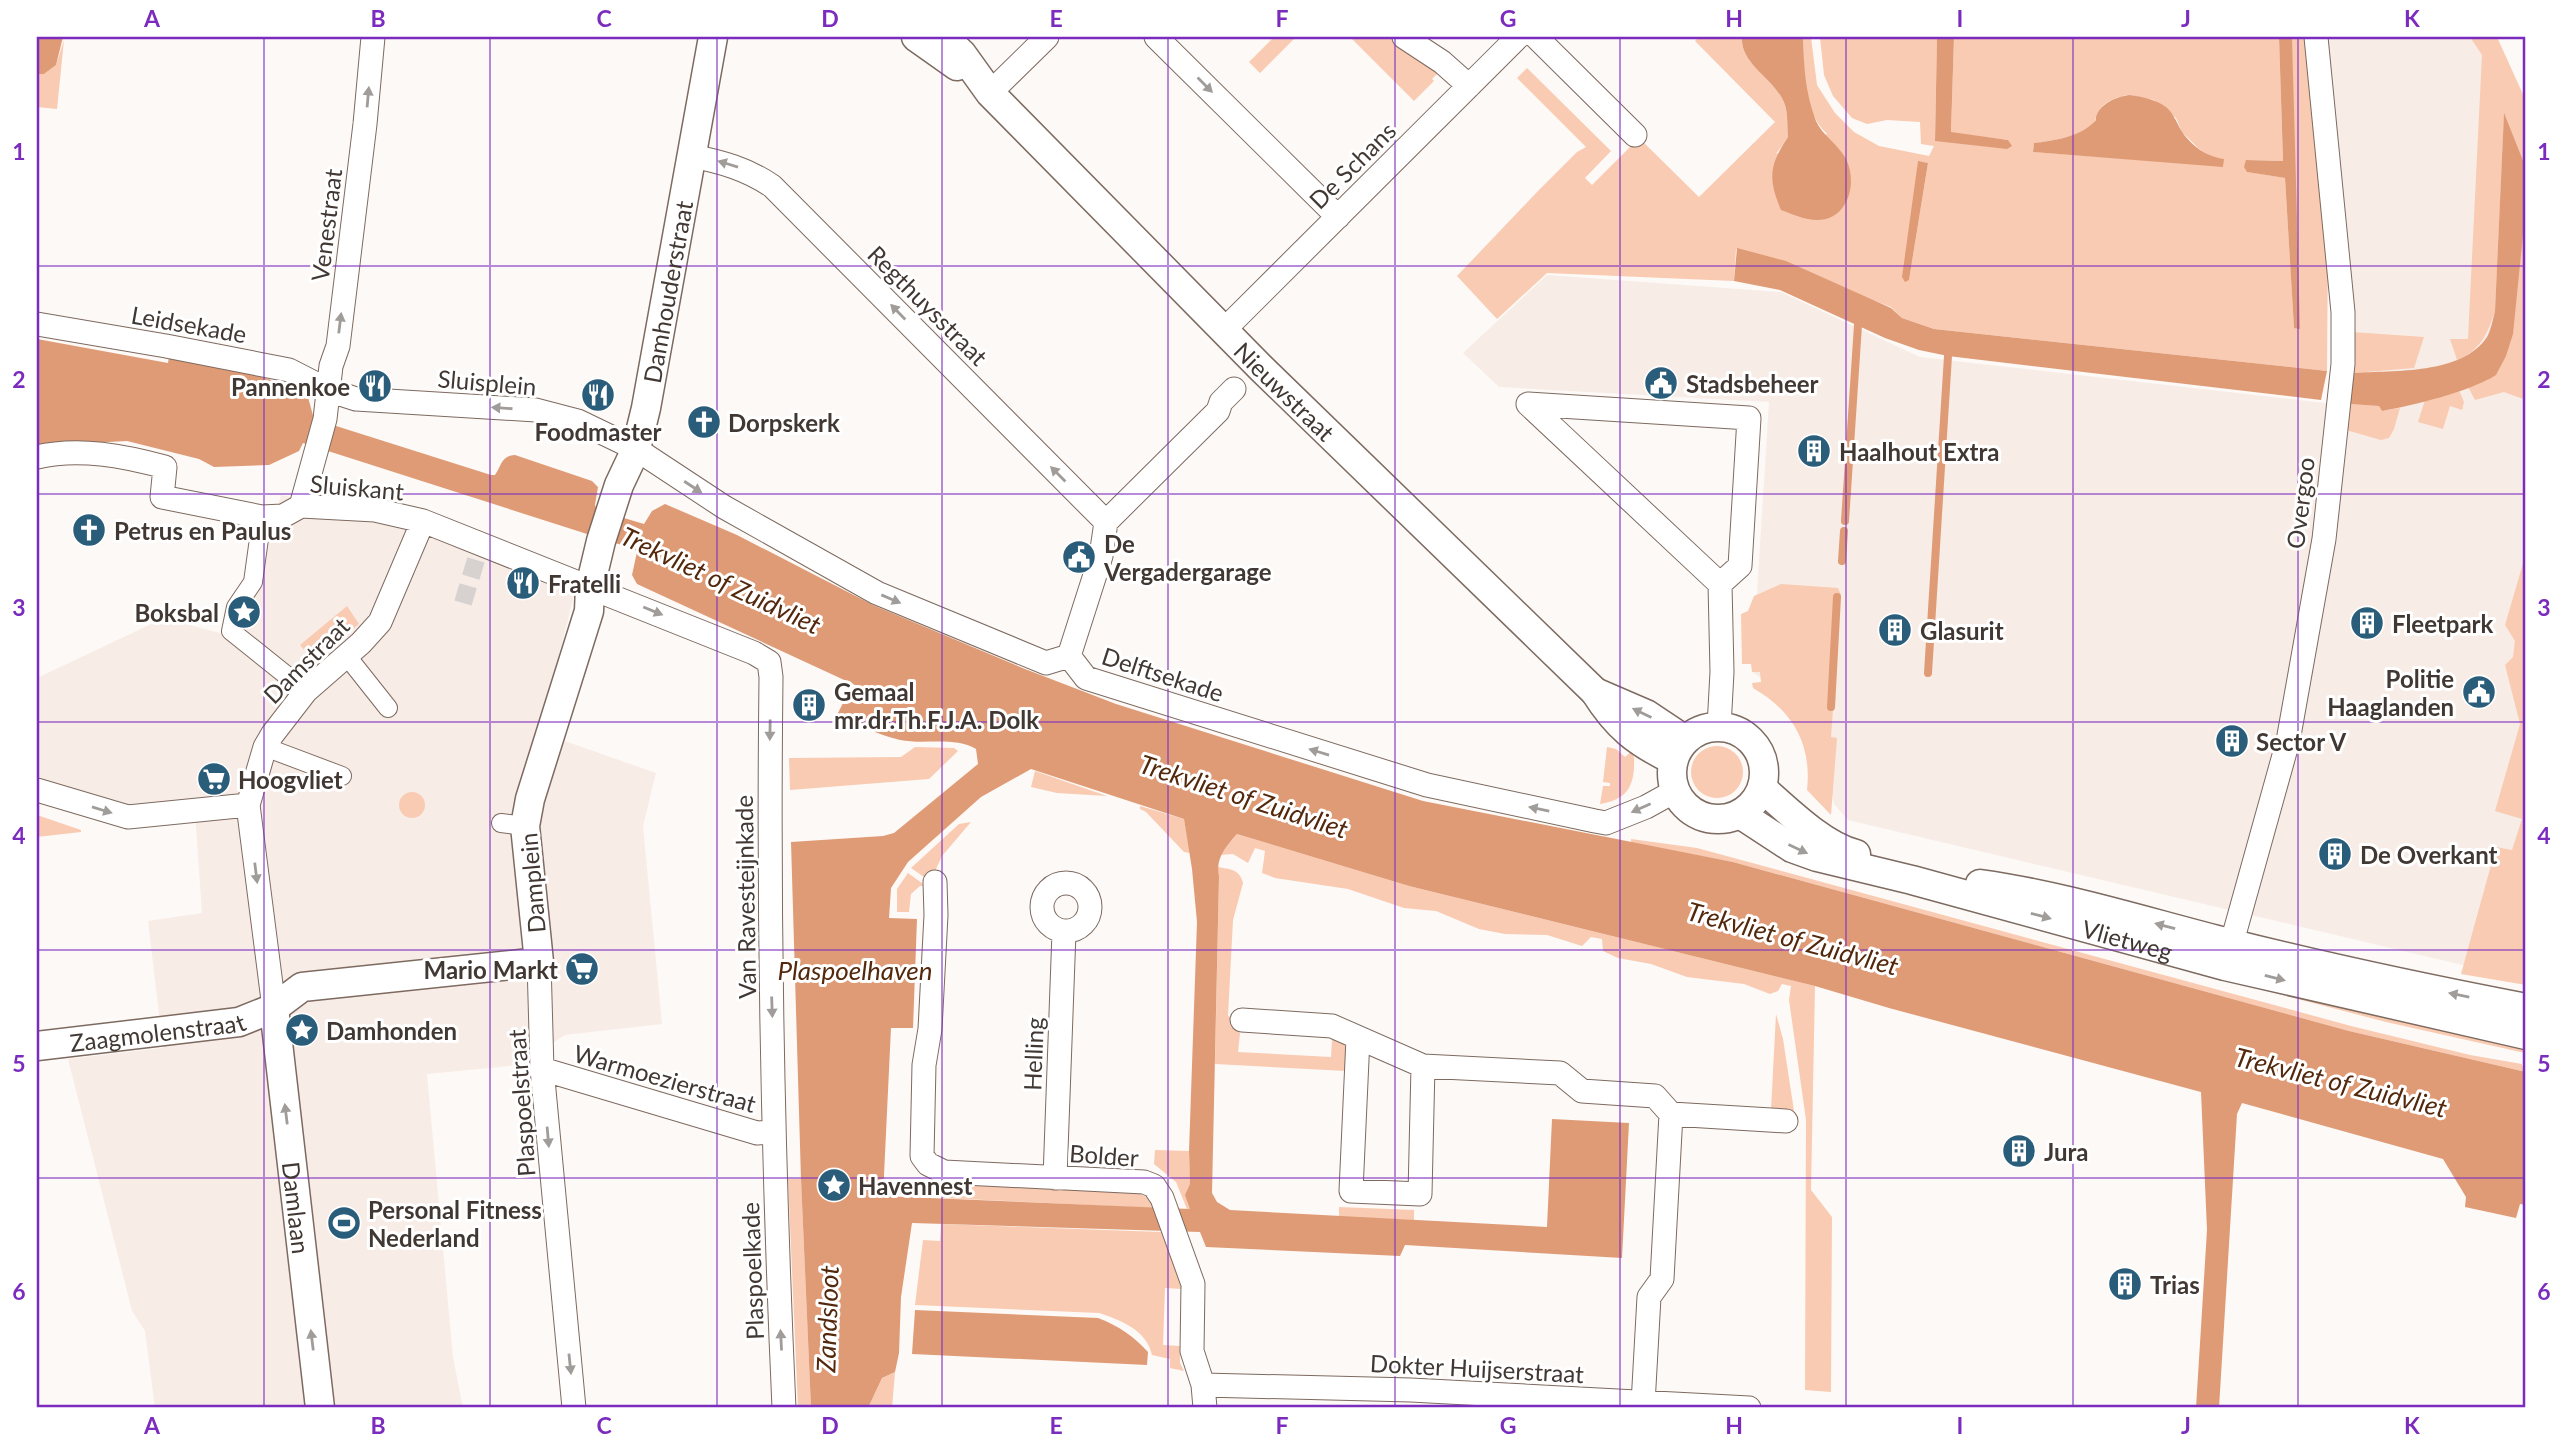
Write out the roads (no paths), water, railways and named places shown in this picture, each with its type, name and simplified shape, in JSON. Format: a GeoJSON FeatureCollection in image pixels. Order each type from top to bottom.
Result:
{"type":"FeatureCollection","features":[{"type":"Feature","properties":{"kind":"street","name":"Venestraat"},"geometry":{"type":"LineString","coordinates":[[301,506],[325,419],[339,333],[373,37]]}},
{"type":"Feature","properties":{"kind":"street","name":"Damhouderstraat"},"geometry":{"type":"LineString","coordinates":[[601,541],[622,477],[636,449],[646,408],[713,37]]}},
{"type":"Feature","properties":{"kind":"street","name":"Nieuwstraat"},"geometry":{"type":"LineString","coordinates":[[916,37],[986,89],[1224,330],[1595,692],[1646,714],[1679,750]]}},
{"type":"Feature","properties":{"kind":"street","name":"Nieuwstraat"},"geometry":{"type":"LineString","coordinates":[[944,37],[962,54],[986,89]]}},
{"type":"Feature","properties":{"kind":"street"},"geometry":{"type":"LineString","coordinates":[[986,89],[1047,37]]}},
{"type":"Feature","properties":{"kind":"street"},"geometry":{"type":"LineString","coordinates":[[1156,37],[1338,217]]}},
{"type":"Feature","properties":{"kind":"street"},"geometry":{"type":"LineString","coordinates":[[1404,37],[1442,62],[1469,86]]}},
{"type":"Feature","properties":{"kind":"street","name":"De Schans"},"geometry":{"type":"LineString","coordinates":[[1224,330],[1518,37]]}},
{"type":"Feature","properties":{"kind":"street"},"geometry":{"type":"LineString","coordinates":[[1535,37],[1635,135]]}},
{"type":"Feature","properties":{"kind":"street","name":"Overgoo"},"geometry":{"type":"LineString","coordinates":[[2228,955],[2288,741],[2323,539],[2343,364],[2343,312],[2316,37]]}},
{"type":"Feature","properties":{"kind":"street","name":"Regthuysstraat"},"geometry":{"type":"LineString","coordinates":[[692,156],[724,162],[751,172],[772,186],[1106,522]]}},
{"type":"Feature","properties":{"kind":"street","name":"Leidsekade"},"geometry":{"type":"LineString","coordinates":[[37,324],[289,370],[328,390]]}},
{"type":"Feature","properties":{"kind":"street"},"geometry":{"type":"LineString","coordinates":[[1069,656],[1101,556],[1106,522],[1218,411],[1221,402],[1234,389]]}},
{"type":"Feature","properties":{"kind":"street","name":"Sluisplein"},"geometry":{"type":"LineString","coordinates":[[328,390],[356,399],[536,411],[578,421],[636,449]]}},
{"type":"Feature","properties":{"kind":"street"},"geometry":{"type":"LineString","coordinates":[[1719,727],[1720,584],[1528,404],[1749,418],[1740,566],[1720,584]]}},
{"type":"Feature","properties":{"kind":"street","name":"Delftsekade"},"geometry":{"type":"LineString","coordinates":[[636,449],[724,507],[877,593],[1046,663],[1069,656],[1086,678],[1427,785],[1606,823],[1646,807],[1675,791]]}},
{"type":"Feature","properties":{"kind":"street","name":"Sluiskant"},"geometry":{"type":"LineString","coordinates":[[37,457],[56,452],[125,456],[165,467],[162,497],[262,517],[283,516],[301,506],[375,510],[423,521],[754,653],[769,662]]}},
{"type":"Feature","properties":{"kind":"street"},"geometry":{"type":"LineString","coordinates":[[262,517],[253,582],[236,607],[231,631],[306,691]]}},
{"type":"Feature","properties":{"kind":"street","name":"Damstraat"},"geometry":{"type":"LineString","coordinates":[[274,1009],[247,805],[265,747],[272,735],[306,691],[380,622],[423,521]]}},
{"type":"Feature","properties":{"kind":"street","name":"Damplein"},"geometry":{"type":"LineString","coordinates":[[274,1009],[302,987],[539,962],[513,824],[530,799],[589,611],[590,587],[601,541]]}},
{"type":"Feature","properties":{"kind":"street"},"geometry":{"type":"LineString","coordinates":[[346,655],[388,708]]}},
{"type":"Feature","properties":{"kind":"street","name":"Van Ravesteijnkade"},"geometry":{"type":"LineString","coordinates":[[769,662],[774,1132]]}},
{"type":"Feature","properties":{"kind":"street"},"geometry":{"type":"LineString","coordinates":[[1719,727],[1740,733],[1756,747],[1763,767],[1762,788],[1753,803],[1740,814],[1722,819],[1702,817],[1686,807],[1675,791],[1671,776],[1679,750],[1701,730],[1719,727]]}},
{"type":"Feature","properties":{"kind":"street"},"geometry":{"type":"LineString","coordinates":[[265,747],[342,776]]}},
{"type":"Feature","properties":{"kind":"street","name":"Vlietweg"},"geometry":{"type":"LineString","coordinates":[[1762,788],[1825,839],[1846,852],[1978,884],[2036,892],[2228,955],[2526,1008]]}},
{"type":"Feature","properties":{"kind":"street"},"geometry":{"type":"LineString","coordinates":[[37,790],[128,817],[247,805]]}},
{"type":"Feature","properties":{"kind":"street","name":"Vlietweg"},"geometry":{"type":"LineString","coordinates":[[1740,814],[1792,848],[1816,857],[2228,955],[2526,1035]]}},
{"type":"Feature","properties":{"kind":"street","name":"Bolder"},"geometry":{"type":"LineString","coordinates":[[935,881],[929,1037],[924,1065],[922,1156],[928,1164],[944,1172],[1144,1182],[1154,1186],[1193,1284],[1192,1351],[1203,1385],[1205,1408]]}},
{"type":"Feature","properties":{"kind":"street","name":"Helling"},"geometry":{"type":"LineString","coordinates":[[1055,1178],[1065,932]]}},
{"type":"Feature","properties":{"kind":"street","name":"Plaspoelstraat"},"geometry":{"type":"LineString","coordinates":[[539,962],[542,1069],[574,1408]]}},
{"type":"Feature","properties":{"kind":"street","name":"Zaagmolenstraat"},"geometry":{"type":"LineString","coordinates":[[37,1046],[239,1022],[274,1009]]}},
{"type":"Feature","properties":{"kind":"street","name":"Damlaan"},"geometry":{"type":"LineString","coordinates":[[274,1009],[320,1408]]}},
{"type":"Feature","properties":{"kind":"street"},"geometry":{"type":"LineString","coordinates":[[1242,1020],[1332,1026],[1423,1066],[1560,1073],[1582,1091],[1655,1096],[1671,1114],[1662,1279],[1649,1297],[1643,1404]]}},
{"type":"Feature","properties":{"kind":"street"},"geometry":{"type":"LineString","coordinates":[[1357,1038],[1351,1191],[1420,1194],[1423,1066]]}},
{"type":"Feature","properties":{"kind":"street","name":"Warmoezierstraat"},"geometry":{"type":"LineString","coordinates":[[542,1069],[757,1133],[774,1132]]}},
{"type":"Feature","properties":{"kind":"street"},"geometry":{"type":"LineString","coordinates":[[1671,1114],[1786,1121]]}},
{"type":"Feature","properties":{"kind":"street","name":"Plaspoelkade"},"geometry":{"type":"LineString","coordinates":[[774,1132],[784,1408]]}},
{"type":"Feature","properties":{"kind":"street","name":"Dokter Huijserstraat"},"geometry":{"type":"LineString","coordinates":[[1203,1385],[1411,1390],[1749,1408]]}},
{"type":"Feature","properties":{"kind":"water"},"geometry":{"type":"Polygon","coordinates":[[[37,37],[63,37],[56,65],[44,74],[37,74],[37,37]]]}},
{"type":"Feature","properties":{"kind":"water"},"geometry":{"type":"Polygon","coordinates":[[[1742,37],[1803,37],[1806,80],[1812,110],[1819,126],[1846,159],[1851,179],[1848,198],[1836,214],[1817,220],[1781,210],[1772,172],[1777,156],[1788,137],[1786,109],[1774,87],[1747,56],[1742,37]]]}},
{"type":"Feature","properties":{"kind":"water"},"geometry":{"type":"Polygon","coordinates":[[[1937,37],[1954,37],[1951,132],[2008,140],[2012,146],[2007,149],[1935,141],[1937,37]]]}},
{"type":"Feature","properties":{"kind":"water"},"geometry":{"type":"Polygon","coordinates":[[[2279,37],[2292,37],[2300,329],[2294,328],[2285,178],[2247,172],[2244,167],[2246,160],[2283,161],[2279,37]]]}},
{"type":"Feature","properties":{"kind":"water"},"geometry":{"type":"Polygon","coordinates":[[[2130,95],[2153,100],[2166,107],[2189,141],[2205,153],[2224,159],[2223,167],[2033,152],[2034,143],[2057,140],[2080,132],[2095,121],[2099,110],[2106,103],[2130,95]]]}},
{"type":"Feature","properties":{"kind":"water"},"geometry":{"type":"Polygon","coordinates":[[[2504,113],[2526,168],[2526,205],[2513,334],[2496,375],[2457,392],[2382,411],[2379,406],[2350,404],[2354,373],[2407,370],[2444,364],[2476,349],[2487,337],[2495,311],[2504,113]]]}},
{"type":"Feature","properties":{"kind":"water"},"geometry":{"type":"Polygon","coordinates":[[[1918,161],[1928,163],[1909,280],[1905,282],[1902,277],[1918,161]]]}},
{"type":"Feature","properties":{"kind":"water"},"geometry":{"type":"Polygon","coordinates":[[[1737,248],[1786,261],[1891,308],[1902,318],[1934,329],[2327,371],[2321,400],[1948,356],[1919,350],[1885,338],[1780,290],[1734,281],[1737,248]]]}},
{"type":"Feature","properties":{"kind":"water"},"geometry":{"type":"Polygon","coordinates":[[[37,339],[168,363],[169,357],[240,371],[306,390],[314,419],[491,475],[495,475],[504,459],[515,455],[592,481],[598,487],[595,505],[597,510],[644,524],[652,511],[665,504],[737,535],[873,605],[1025,669],[1116,704],[1423,801],[1733,862],[2349,1031],[2526,1072],[2526,1205],[2520,1204],[2516,1218],[2465,1207],[2466,1197],[2443,1159],[2242,1103],[2237,1114],[2219,1408],[2196,1408],[2207,1230],[2201,1092],[1815,986],[1409,886],[1237,834],[1222,853],[1218,870],[1212,1193],[1217,1202],[1230,1210],[1547,1227],[1552,1119],[1629,1123],[1622,1258],[1405,1245],[1400,1256],[1206,1247],[1200,1232],[912,1223],[901,1297],[899,1353],[895,1372],[882,1378],[868,1408],[811,1408],[791,842],[894,833],[978,764],[976,749],[958,743],[900,740],[837,715],[850,689],[880,700],[881,697],[637,584],[632,575],[637,552],[634,549],[303,443],[299,451],[269,465],[214,467],[199,459],[127,441],[53,445],[37,449],[37,339]],[[1031,769],[981,797],[908,862],[891,888],[889,918],[917,919],[913,1028],[891,1028],[883,1196],[1190,1209],[1185,1195],[1190,1184],[1197,922],[1184,819],[1031,769]]]}},
{"type":"Feature","properties":{"kind":"water"},"geometry":{"type":"Polygon","coordinates":[[[915,1310],[1098,1318],[1119,1328],[1142,1346],[1148,1352],[1147,1365],[912,1354],[915,1310]]]}},
{"type":"Feature","properties":{"kind":"waterway"},"geometry":{"type":"LineString","coordinates":[[1845,521],[1858,325]]}},
{"type":"Feature","properties":{"kind":"waterway"},"geometry":{"type":"LineString","coordinates":[[1928,673],[1948,356]]}},
{"type":"Feature","properties":{"kind":"waterway"},"geometry":{"type":"LineString","coordinates":[[1842,561],[1844,531]]}},
{"type":"Feature","properties":{"kind":"waterway"},"geometry":{"type":"LineString","coordinates":[[1831,707],[1837,597]]}},
{"type":"Feature","properties":{"kind":"tunnel"},"geometry":{"type":"LineString","coordinates":[[463,603],[481,543]]}},
{"type":"Feature","properties":{"kind":"place","name":"Stadsbeheer"},"geometry":{"type":"Point","coordinates":[1661,383]}},
{"type":"Feature","properties":{"kind":"place","name":"Pannenkoe"},"geometry":{"type":"Point","coordinates":[375,386]}},
{"type":"Feature","properties":{"kind":"place","name":"Foodmaster"},"geometry":{"type":"Point","coordinates":[598,395]}},
{"type":"Feature","properties":{"kind":"place","name":"Dorpskerk"},"geometry":{"type":"Point","coordinates":[704,422]}},
{"type":"Feature","properties":{"kind":"place","name":"Haalhout Extra"},"geometry":{"type":"Point","coordinates":[1814,451]}},
{"type":"Feature","properties":{"kind":"place","name":"Petrus en Paulus"},"geometry":{"type":"Point","coordinates":[89,530]}},
{"type":"Feature","properties":{"kind":"place","name":"De Vergadergarage"},"geometry":{"type":"Point","coordinates":[1079,557]}},
{"type":"Feature","properties":{"kind":"place","name":"Fratelli"},"geometry":{"type":"Point","coordinates":[523,583]}},
{"type":"Feature","properties":{"kind":"place","name":"Boksbal"},"geometry":{"type":"Point","coordinates":[244,612]}},
{"type":"Feature","properties":{"kind":"place","name":"Fleetpark"},"geometry":{"type":"Point","coordinates":[2367,623]}},
{"type":"Feature","properties":{"kind":"place","name":"Glasurit"},"geometry":{"type":"Point","coordinates":[1895,630]}},
{"type":"Feature","properties":{"kind":"place","name":"Politie Haaglanden"},"geometry":{"type":"Point","coordinates":[2479,692]}},
{"type":"Feature","properties":{"kind":"place","name":"Gemaal mr.dr.Th.F.J.A. Dolk"},"geometry":{"type":"Point","coordinates":[809,705]}},
{"type":"Feature","properties":{"kind":"place","name":"Sector V"},"geometry":{"type":"Point","coordinates":[2232,741]}},
{"type":"Feature","properties":{"kind":"place","name":"Hoogvliet"},"geometry":{"type":"Point","coordinates":[214,779]}},
{"type":"Feature","properties":{"kind":"place","name":"De Overkant"},"geometry":{"type":"Point","coordinates":[2335,854]}},
{"type":"Feature","properties":{"kind":"place","name":"Mario Markt"},"geometry":{"type":"Point","coordinates":[582,969]}},
{"type":"Feature","properties":{"kind":"place","name":"Damhonden"},"geometry":{"type":"Point","coordinates":[302,1030]}},
{"type":"Feature","properties":{"kind":"place","name":"Jura"},"geometry":{"type":"Point","coordinates":[2019,1151]}},
{"type":"Feature","properties":{"kind":"place","name":"Havennest"},"geometry":{"type":"Point","coordinates":[834,1185]}},
{"type":"Feature","properties":{"kind":"place","name":"Personal Fitness Nederland"},"geometry":{"type":"Point","coordinates":[344,1223]}},
{"type":"Feature","properties":{"kind":"place","name":"Trias"},"geometry":{"type":"Point","coordinates":[2125,1284]}},
{"type":"Feature","properties":{"kind":"water label","name":"Trekvliet of Zuidvliet"},"geometry":{"type":"Point","coordinates":[721,580]}},
{"type":"Feature","properties":{"kind":"water label","name":"Trekvliet of Zuidvliet"},"geometry":{"type":"Point","coordinates":[1244,796]}},
{"type":"Feature","properties":{"kind":"water label","name":"Trekvliet of Zuidvliet"},"geometry":{"type":"Point","coordinates":[1793,938]}},
{"type":"Feature","properties":{"kind":"water label","name":"Plaspoelhaven"},"geometry":{"type":"Point","coordinates":[855,970]}},
{"type":"Feature","properties":{"kind":"water label","name":"Trekvliet of Zuidvliet"},"geometry":{"type":"Point","coordinates":[2341,1082]}},
{"type":"Feature","properties":{"kind":"water label","name":"Zandsloot"},"geometry":{"type":"Point","coordinates":[827,1319]}}]}
